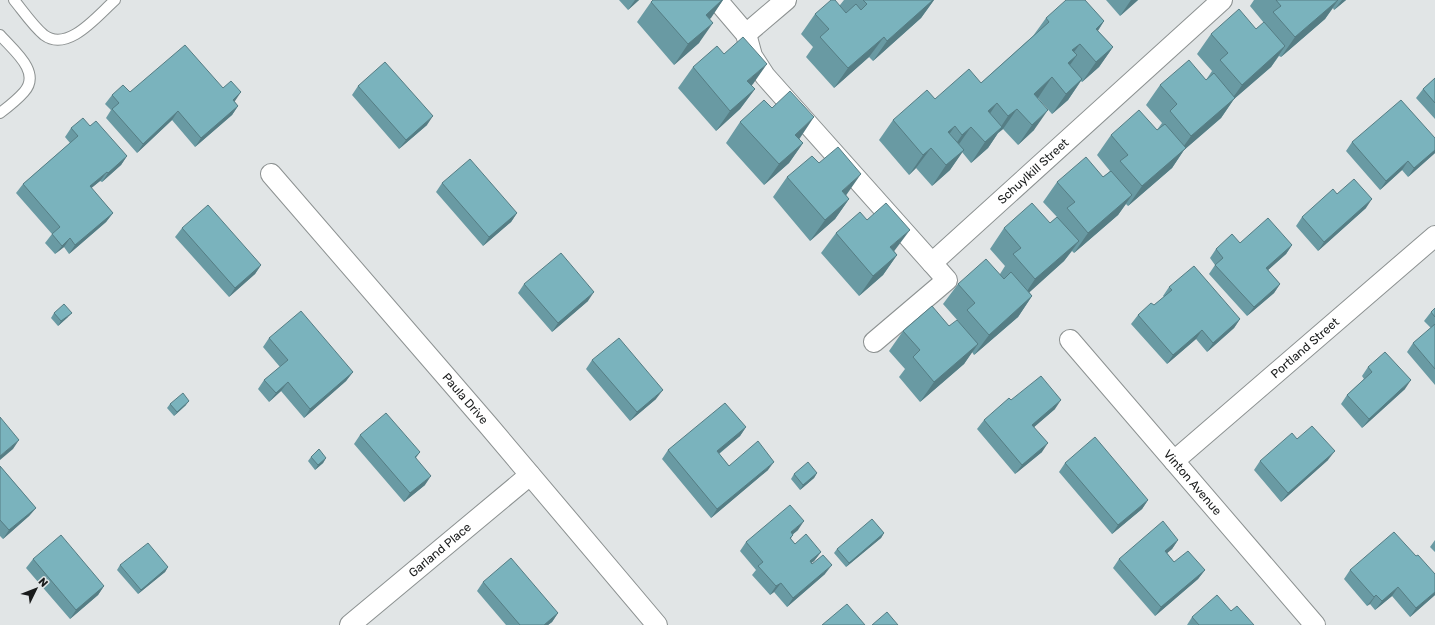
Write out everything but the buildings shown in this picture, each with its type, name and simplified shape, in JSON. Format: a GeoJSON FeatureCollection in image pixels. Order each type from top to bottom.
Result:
{"type":"FeatureCollection","features":[{"type":"Feature","properties":{"kind":"street"},"geometry":{"type":"LineString","coordinates":[[716,0],[746,34],[752,56],[765,76],[932,262],[946,280],[874,342]]}},
{"type":"Feature","properties":{"kind":"street"},"geometry":{"type":"LineString","coordinates":[[746,34],[786,0]]}},
{"type":"Feature","properties":{"kind":"street","name":"Schuylkill Street"},"geometry":{"type":"LineString","coordinates":[[932,262],[1216,2]]}},
{"type":"Feature","properties":{"kind":"street","name":"Paula Drive"},"geometry":{"type":"LineString","coordinates":[[270,174],[530,475],[657,625]]}},
{"type":"Feature","properties":{"kind":"street","name":"Portland Street"},"geometry":{"type":"LineString","coordinates":[[1174,461],[1435,236]]}},
{"type":"Feature","properties":{"kind":"street","name":"Vinton Avenue"},"geometry":{"type":"LineString","coordinates":[[1070,340],[1315,625]]}},
{"type":"Feature","properties":{"kind":"street","name":"Garland Place"},"geometry":{"type":"LineString","coordinates":[[350,625],[530,475]]}},
{"type":"Feature","properties":{"kind":"lane"},"geometry":{"type":"LineString","coordinates":[[14,0],[44,34],[54,40],[66,40],[78,33],[115,0]]}},
{"type":"Feature","properties":{"kind":"lane"},"geometry":{"type":"LineString","coordinates":[[0,35],[28,68],[30,81],[25,92],[0,114]]}}]}
